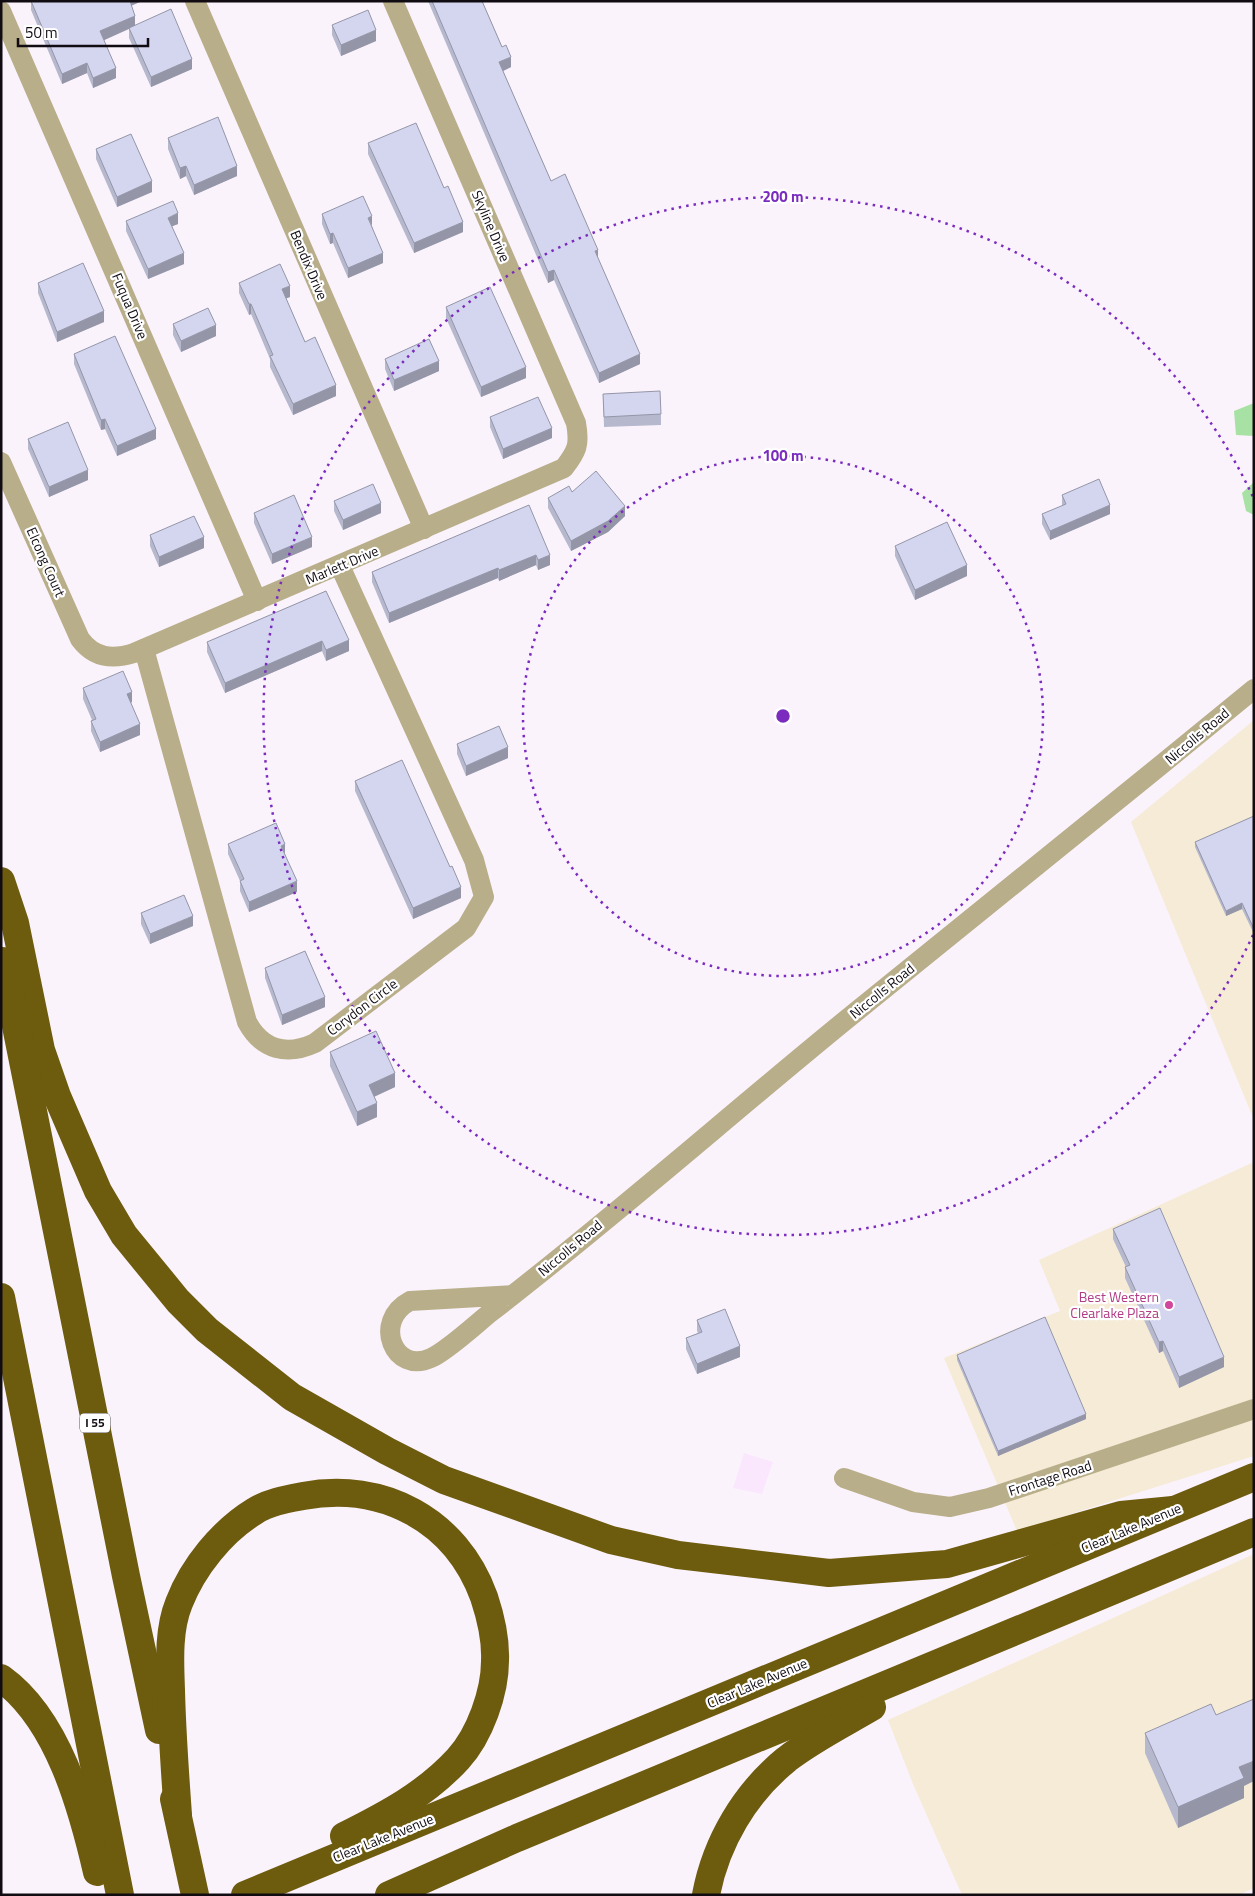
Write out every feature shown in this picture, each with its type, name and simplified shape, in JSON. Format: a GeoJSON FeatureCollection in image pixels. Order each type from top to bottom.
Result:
{"type":"FeatureCollection","features":[{"type":"Feature","properties":{"kind":"highway"},"geometry":{"type":"LineString","coordinates":[[1,881],[15,923],[41,1050],[54,1087],[98,1191],[124,1235],[178,1301],[206,1330],[292,1397],[387,1452],[444,1480],[611,1540],[678,1555],[829,1573],[947,1564],[1121,1515],[1173,1510]]}},
{"type":"Feature","properties":{"kind":"highway","name":"I 55"},"geometry":{"type":"LineString","coordinates":[[1,950],[124,1567],[195,1895]]}},
{"type":"Feature","properties":{"kind":"highway"},"geometry":{"type":"LineString","coordinates":[[1,1297],[120,1895]]}},
{"type":"Feature","properties":{"kind":"highway","name":"Clear Lake Avenue"},"geometry":{"type":"LineString","coordinates":[[258,1889],[1254,1477]]}},
{"type":"Feature","properties":{"kind":"highway"},"geometry":{"type":"LineString","coordinates":[[178,1815],[171,1723],[169,1659],[178,1604],[192,1576],[211,1551],[233,1528],[256,1510],[283,1500],[322,1492],[351,1492],[384,1498],[414,1513],[436,1528],[470,1566],[488,1610],[496,1650],[495,1676],[488,1704],[460,1757],[415,1798],[329,1844],[258,1889]]}},
{"type":"Feature","properties":{"kind":"highway"},"geometry":{"type":"LineString","coordinates":[[389,1895],[517,1838],[977,1649],[1254,1532]]}},
{"type":"Feature","properties":{"kind":"highway"},"geometry":{"type":"LineString","coordinates":[[706,1895],[718,1850],[733,1823],[755,1791],[787,1760],[816,1739],[977,1649]]}},
{"type":"Feature","properties":{"kind":"highway"},"geometry":{"type":"LineString","coordinates":[[1,1678],[24,1698],[71,1778],[80,1804],[103,1895]]}},
{"type":"Feature","properties":{"kind":"street","name":"Bendix Drive"},"geometry":{"type":"LineString","coordinates":[[195,1],[424,529]]}},
{"type":"Feature","properties":{"kind":"street","name":"Skyline Drive"},"geometry":{"type":"LineString","coordinates":[[393,1],[576,423],[578,435],[576,452]]}},
{"type":"Feature","properties":{"kind":"street","name":"Fuqua Drive"},"geometry":{"type":"LineString","coordinates":[[1,11],[257,601]]}},
{"type":"Feature","properties":{"kind":"street","name":"Marlett Drive"},"geometry":{"type":"LineString","coordinates":[[98,655],[124,656],[144,649],[340,566],[551,476],[564,468],[576,452]]}},
{"type":"Feature","properties":{"kind":"street","name":"Elcong Court"},"geometry":{"type":"LineString","coordinates":[[1,462],[74,627],[85,645],[98,655]]}},
{"type":"Feature","properties":{"kind":"street","name":"Corydon Circle"},"geometry":{"type":"LineString","coordinates":[[144,649],[247,1022],[252,1032],[266,1044],[287,1051],[303,1049],[315,1043],[466,928],[484,897],[474,860],[340,566]]}},
{"type":"Feature","properties":{"kind":"street","name":"Niccolls Road"},"geometry":{"type":"LineString","coordinates":[[513,1295],[410,1301],[399,1306],[393,1315],[390,1332],[393,1346],[401,1356],[415,1362],[432,1358],[513,1295],[855,1013],[1254,689]]}},
{"type":"Feature","properties":{"kind":"street","name":"Frontage Road"},"geometry":{"type":"LineString","coordinates":[[844,1478],[913,1502],[950,1507],[989,1498],[1254,1409]]}},
{"type":"Feature","properties":{"kind":"shaded area"},"geometry":{"type":"Polygon","coordinates":[[[1254,720],[1254,1120],[1131,822],[1254,720]]]}},
{"type":"Feature","properties":{"kind":"shaded area"},"geometry":{"type":"Polygon","coordinates":[[[1254,1162],[1254,1456],[1017,1531],[944,1358],[1060,1311],[1039,1260],[1254,1162]]]}},
{"type":"Feature","properties":{"kind":"shaded area"},"geometry":{"type":"Polygon","coordinates":[[[744,1453],[773,1462],[762,1494],[733,1488],[744,1453]]]}},
{"type":"Feature","properties":{"kind":"shaded area"},"geometry":{"type":"Polygon","coordinates":[[[1254,1554],[1254,1888],[1239,1895],[962,1895],[913,1784],[888,1720],[1254,1554]]]}},
{"type":"Feature","properties":{"kind":"green space"},"geometry":{"type":"Polygon","coordinates":[[[1254,403],[1254,436],[1236,435],[1234,411],[1254,403]]]}},
{"type":"Feature","properties":{"kind":"green space"},"geometry":{"type":"Polygon","coordinates":[[[1254,482],[1254,515],[1246,511],[1242,493],[1254,482]]]}},
{"type":"Feature","properties":{"kind":"building"},"geometry":{"type":"Polygon","coordinates":[[[31,1],[130,1],[135,16],[100,31],[116,68],[93,78],[87,63],[62,74],[31,1]]]}},
{"type":"Feature","properties":{"kind":"building"},"geometry":{"type":"Polygon","coordinates":[[[432,1],[482,1],[502,47],[506,45],[511,57],[499,62],[551,181],[565,174],[598,250],[595,251],[640,354],[599,373],[554,270],[548,272],[432,1]]]}},
{"type":"Feature","properties":{"kind":"building"},"geometry":{"type":"Polygon","coordinates":[[[171,9],[192,59],[151,77],[129,28],[171,9]]]}},
{"type":"Feature","properties":{"kind":"building"},"geometry":{"type":"Polygon","coordinates":[[[368,10],[376,30],[341,45],[332,25],[368,10]]]}},
{"type":"Feature","properties":{"kind":"building"},"geometry":{"type":"Polygon","coordinates":[[[218,117],[237,166],[194,185],[186,166],[180,168],[168,138],[218,117]]]}},
{"type":"Feature","properties":{"kind":"building"},"geometry":{"type":"Polygon","coordinates":[[[416,123],[444,188],[448,186],[463,222],[414,243],[368,143],[416,123]]]}},
{"type":"Feature","properties":{"kind":"building"},"geometry":{"type":"Polygon","coordinates":[[[131,134],[152,181],[117,197],[96,149],[131,134]]]}},
{"type":"Feature","properties":{"kind":"building"},"geometry":{"type":"Polygon","coordinates":[[[363,196],[372,216],[368,218],[383,253],[348,268],[333,233],[330,234],[322,214],[363,196]]]}},
{"type":"Feature","properties":{"kind":"building"},"geometry":{"type":"Polygon","coordinates":[[[173,201],[178,213],[168,218],[184,253],[148,269],[126,221],[173,201]]]}},
{"type":"Feature","properties":{"kind":"building"},"geometry":{"type":"Polygon","coordinates":[[[83,263],[104,311],[57,332],[38,283],[83,263]]]}},
{"type":"Feature","properties":{"kind":"building"},"geometry":{"type":"Polygon","coordinates":[[[280,264],[290,286],[282,289],[305,342],[315,337],[336,385],[293,404],[270,356],[273,355],[251,304],[249,304],[239,283],[280,264]]]}},
{"type":"Feature","properties":{"kind":"building"},"geometry":{"type":"Polygon","coordinates":[[[490,287],[526,367],[481,387],[446,307],[490,287]]]}},
{"type":"Feature","properties":{"kind":"building"},"geometry":{"type":"Polygon","coordinates":[[[208,308],[216,325],[181,341],[173,324],[208,308]]]}},
{"type":"Feature","properties":{"kind":"building"},"geometry":{"type":"Polygon","coordinates":[[[115,336],[156,429],[117,446],[105,419],[101,420],[74,354],[115,336]]]}},
{"type":"Feature","properties":{"kind":"building"},"geometry":{"type":"Polygon","coordinates":[[[429,339],[439,361],[394,380],[385,359],[429,339]]]}},
{"type":"Feature","properties":{"kind":"building"},"geometry":{"type":"Polygon","coordinates":[[[660,391],[661,414],[604,417],[603,394],[660,391]]]}},
{"type":"Feature","properties":{"kind":"building"},"geometry":{"type":"Polygon","coordinates":[[[538,397],[552,428],[503,449],[490,417],[538,397]]]}},
{"type":"Feature","properties":{"kind":"building"},"geometry":{"type":"Polygon","coordinates":[[[68,422],[88,470],[49,487],[28,439],[68,422]]]}},
{"type":"Feature","properties":{"kind":"building"},"geometry":{"type":"Polygon","coordinates":[[[596,471],[625,506],[608,521],[571,541],[548,498],[569,486],[572,492],[596,471]]]}},
{"type":"Feature","properties":{"kind":"building"},"geometry":{"type":"Polygon","coordinates":[[[1099,479],[1110,505],[1050,531],[1042,514],[1066,504],[1062,495],[1099,479]]]}},
{"type":"Feature","properties":{"kind":"building"},"geometry":{"type":"Polygon","coordinates":[[[373,484],[381,503],[343,520],[334,501],[373,484]]]}},
{"type":"Feature","properties":{"kind":"building"},"geometry":{"type":"Polygon","coordinates":[[[294,495],[312,537],[272,554],[254,513],[294,495]]]}},
{"type":"Feature","properties":{"kind":"building"},"geometry":{"type":"Polygon","coordinates":[[[529,505],[550,555],[538,560],[536,555],[499,570],[498,568],[389,613],[372,572],[529,505]]]}},
{"type":"Feature","properties":{"kind":"building"},"geometry":{"type":"Polygon","coordinates":[[[194,516],[204,537],[159,557],[150,535],[194,516]]]}},
{"type":"Feature","properties":{"kind":"building"},"geometry":{"type":"Polygon","coordinates":[[[947,522],[967,565],[915,590],[895,546],[947,522]]]}},
{"type":"Feature","properties":{"kind":"building"},"geometry":{"type":"Polygon","coordinates":[[[326,591],[349,640],[326,650],[322,641],[225,683],[207,642],[326,591]]]}},
{"type":"Feature","properties":{"kind":"building"},"geometry":{"type":"Polygon","coordinates":[[[123,671],[132,692],[127,694],[140,724],[100,742],[91,721],[96,719],[83,688],[123,671]]]}},
{"type":"Feature","properties":{"kind":"building"},"geometry":{"type":"Polygon","coordinates":[[[499,726],[508,747],[466,766],[457,744],[499,726]]]}},
{"type":"Feature","properties":{"kind":"building"},"geometry":{"type":"Polygon","coordinates":[[[402,760],[450,867],[452,866],[461,887],[413,908],[355,781],[402,760]]]}},
{"type":"Feature","properties":{"kind":"building"},"geometry":{"type":"Polygon","coordinates":[[[1254,816],[1254,929],[1242,903],[1226,911],[1195,842],[1254,816]]]}},
{"type":"Feature","properties":{"kind":"building"},"geometry":{"type":"Polygon","coordinates":[[[276,823],[285,844],[281,846],[297,881],[249,902],[240,881],[244,879],[228,844],[276,823]]]}},
{"type":"Feature","properties":{"kind":"building"},"geometry":{"type":"Polygon","coordinates":[[[184,895],[193,916],[150,934],[141,913],[184,895]]]}},
{"type":"Feature","properties":{"kind":"building"},"geometry":{"type":"Polygon","coordinates":[[[305,951],[325,997],[282,1015],[265,968],[305,951]]]}},
{"type":"Feature","properties":{"kind":"building"},"geometry":{"type":"Polygon","coordinates":[[[376,1031],[395,1073],[369,1085],[377,1103],[357,1112],[330,1052],[376,1031]]]}},
{"type":"Feature","properties":{"kind":"building"},"geometry":{"type":"Polygon","coordinates":[[[1160,1208],[1224,1357],[1179,1377],[1163,1341],[1159,1342],[1125,1267],[1130,1265],[1113,1229],[1160,1208]]]}},
{"type":"Feature","properties":{"kind":"building"},"geometry":{"type":"Polygon","coordinates":[[[725,1309],[740,1346],[697,1364],[686,1338],[702,1332],[697,1320],[725,1309]]]}},
{"type":"Feature","properties":{"kind":"building"},"geometry":{"type":"Polygon","coordinates":[[[1045,1317],[1086,1414],[998,1451],[957,1355],[1045,1317]]]}},
{"type":"Feature","properties":{"kind":"building"},"geometry":{"type":"Polygon","coordinates":[[[1254,1699],[1254,1761],[1239,1767],[1244,1778],[1178,1807],[1145,1733],[1211,1704],[1216,1715],[1254,1699]]]}},
{"type":"Feature","properties":{"kind":"place","name":"Best Western Clearlake Plaza"},"geometry":{"type":"Point","coordinates":[1169,1305]}}]}
